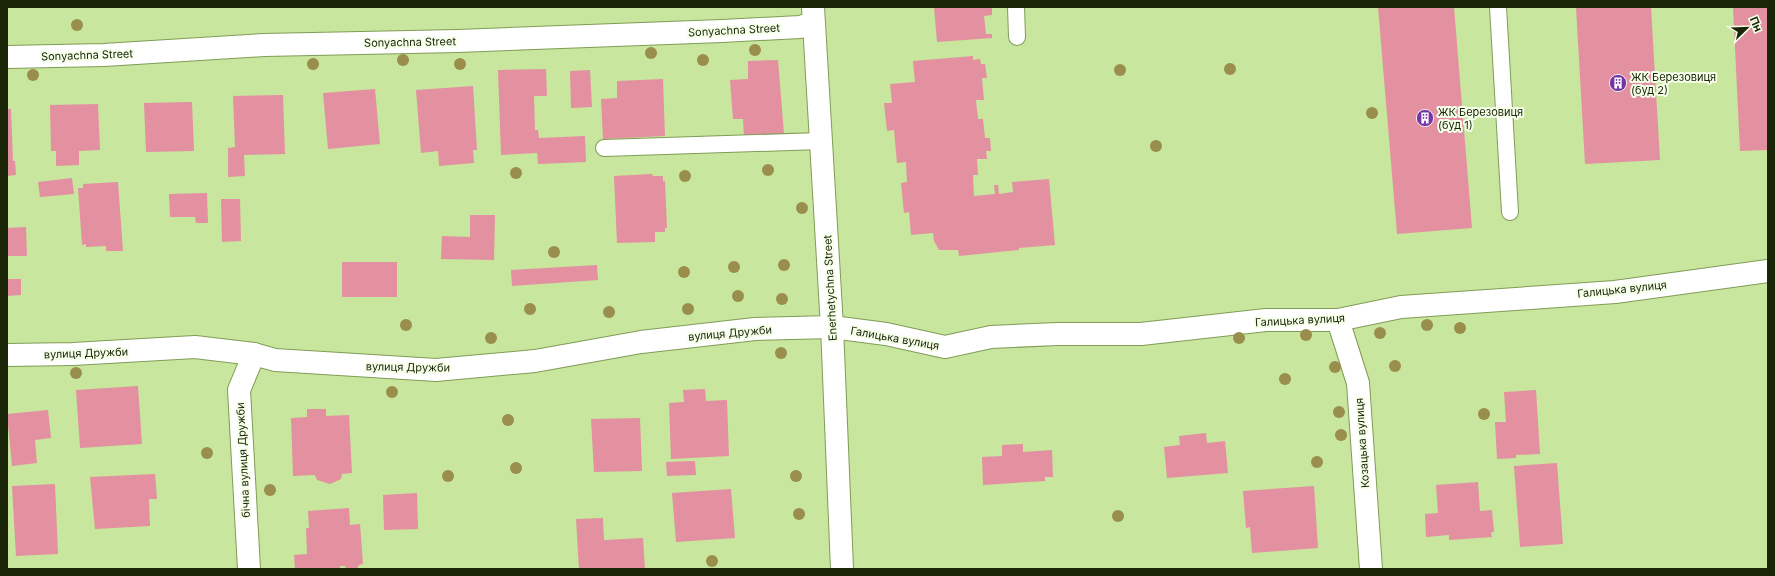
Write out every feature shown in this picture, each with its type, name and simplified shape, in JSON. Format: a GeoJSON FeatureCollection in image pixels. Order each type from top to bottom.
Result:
{"type":"FeatureCollection","features":[{"type":"Feature","properties":{"kind":"street","name":"Sonyachna Street"},"geometry":{"type":"LineString","coordinates":[[7,58],[104,55],[264,45],[458,41],[800,27],[813,15]]}},
{"type":"Feature","properties":{"kind":"street","name":"Enerhetychna Street"},"geometry":{"type":"LineString","coordinates":[[813,15],[832,327],[842,569]]}},
{"type":"Feature","properties":{"kind":"street","name":"Галицька вулиця"},"geometry":{"type":"LineString","coordinates":[[832,327],[886,334],[945,347],[991,337],[1057,334],[1141,334],[1266,320],[1338,320],[1401,307],[1615,292],[1768,272]]}},
{"type":"Feature","properties":{"kind":"street","name":"Козацька вулиця"},"geometry":{"type":"LineString","coordinates":[[1338,320],[1358,383],[1371,569]]}},
{"type":"Feature","properties":{"kind":"street","name":"вулиця Дружби"},"geometry":{"type":"LineString","coordinates":[[7,355],[73,354],[196,347],[254,354],[275,360],[436,370],[535,360],[641,342],[747,330],[832,327]]}},
{"type":"Feature","properties":{"kind":"street","name":"бічна вулиця Дружби"},"geometry":{"type":"LineString","coordinates":[[249,569],[240,390],[254,354]]}},
{"type":"Feature","properties":{"kind":"lane"},"geometry":{"type":"LineString","coordinates":[[1016,7],[1017,37]]}},
{"type":"Feature","properties":{"kind":"lane"},"geometry":{"type":"LineString","coordinates":[[1498,7],[1510,212]]}},
{"type":"Feature","properties":{"kind":"lane"},"geometry":{"type":"LineString","coordinates":[[604,148],[820,141]]}},
{"type":"Feature","properties":{"kind":"building"},"geometry":{"type":"Polygon","coordinates":[[[934,7],[992,7],[992,15],[984,16],[986,34],[992,34],[992,38],[937,42],[934,7]]]}},
{"type":"Feature","properties":{"kind":"building","name":"ЖК Березовиця (буд 1)"},"geometry":{"type":"Polygon","coordinates":[[[1378,7],[1454,7],[1472,228],[1397,234],[1378,7]]]}},
{"type":"Feature","properties":{"kind":"building","name":"ЖК Березовиця (буд 2)"},"geometry":{"type":"Polygon","coordinates":[[[1576,7],[1651,7],[1660,160],[1585,164],[1576,7]]]}},
{"type":"Feature","properties":{"kind":"building"},"geometry":{"type":"Polygon","coordinates":[[[1733,7],[1768,7],[1768,150],[1740,151],[1733,7]]]}},
{"type":"Feature","properties":{"kind":"building"},"geometry":{"type":"Polygon","coordinates":[[[973,56],[973,60],[980,59],[981,64],[985,64],[987,78],[982,78],[984,100],[976,100],[978,119],[983,119],[985,138],[990,138],[991,151],[986,151],[987,159],[977,159],[978,175],[973,175],[974,196],[995,194],[994,185],[998,185],[999,194],[1013,192],[1012,182],[1049,179],[1055,245],[959,256],[958,250],[939,250],[934,241],[933,233],[911,235],[909,212],[904,213],[901,183],[907,182],[906,162],[897,163],[894,130],[887,131],[884,103],[892,103],[890,84],[915,82],[913,61],[973,56]]]}},
{"type":"Feature","properties":{"kind":"building"},"geometry":{"type":"Polygon","coordinates":[[[778,60],[784,134],[744,137],[743,119],[733,119],[730,80],[748,79],[748,61],[778,60]]]}},
{"type":"Feature","properties":{"kind":"building"},"geometry":{"type":"Polygon","coordinates":[[[546,69],[547,96],[534,96],[535,130],[538,130],[539,138],[585,136],[586,162],[538,164],[537,153],[501,155],[498,70],[546,69]]]}},
{"type":"Feature","properties":{"kind":"building"},"geometry":{"type":"Polygon","coordinates":[[[590,70],[592,107],[571,108],[570,71],[590,70]]]}},
{"type":"Feature","properties":{"kind":"building"},"geometry":{"type":"Polygon","coordinates":[[[663,79],[665,136],[603,139],[601,99],[617,98],[617,81],[663,79]]]}},
{"type":"Feature","properties":{"kind":"building"},"geometry":{"type":"Polygon","coordinates":[[[473,86],[477,150],[473,150],[474,163],[439,166],[438,151],[421,153],[416,90],[473,86]]]}},
{"type":"Feature","properties":{"kind":"building"},"geometry":{"type":"Polygon","coordinates":[[[375,89],[380,144],[328,149],[323,93],[375,89]]]}},
{"type":"Feature","properties":{"kind":"building"},"geometry":{"type":"Polygon","coordinates":[[[283,95],[285,154],[244,155],[245,176],[228,177],[228,148],[235,147],[233,96],[283,95]]]}},
{"type":"Feature","properties":{"kind":"building"},"geometry":{"type":"Polygon","coordinates":[[[192,102],[194,151],[146,152],[144,103],[192,102]]]}},
{"type":"Feature","properties":{"kind":"building"},"geometry":{"type":"Polygon","coordinates":[[[98,104],[100,150],[79,151],[79,165],[56,166],[56,151],[51,151],[50,105],[98,104]]]}},
{"type":"Feature","properties":{"kind":"building"},"geometry":{"type":"Polygon","coordinates":[[[7,109],[11,109],[13,161],[15,161],[16,175],[7,176],[7,109]]]}},
{"type":"Feature","properties":{"kind":"building"},"geometry":{"type":"Polygon","coordinates":[[[652,174],[653,176],[663,176],[663,181],[665,181],[667,228],[665,228],[665,232],[655,232],[655,242],[617,243],[614,176],[652,174]]]}},
{"type":"Feature","properties":{"kind":"building"},"geometry":{"type":"Polygon","coordinates":[[[72,178],[74,194],[40,197],[38,182],[72,178]]]}},
{"type":"Feature","properties":{"kind":"building"},"geometry":{"type":"Polygon","coordinates":[[[118,182],[123,251],[106,251],[106,246],[86,247],[86,244],[82,245],[78,188],[83,188],[83,184],[118,182]]]}},
{"type":"Feature","properties":{"kind":"building"},"geometry":{"type":"Polygon","coordinates":[[[207,193],[208,223],[196,223],[195,217],[170,217],[169,194],[207,193]]]}},
{"type":"Feature","properties":{"kind":"building"},"geometry":{"type":"Polygon","coordinates":[[[221,199],[240,199],[241,241],[222,242],[221,199]]]}},
{"type":"Feature","properties":{"kind":"building"},"geometry":{"type":"Polygon","coordinates":[[[470,215],[495,215],[494,260],[441,259],[442,236],[470,237],[470,215]]]}},
{"type":"Feature","properties":{"kind":"building"},"geometry":{"type":"Polygon","coordinates":[[[26,227],[27,256],[7,256],[7,228],[26,227]]]}},
{"type":"Feature","properties":{"kind":"building"},"geometry":{"type":"Polygon","coordinates":[[[342,262],[397,262],[397,297],[342,297],[342,262]]]}},
{"type":"Feature","properties":{"kind":"building"},"geometry":{"type":"Polygon","coordinates":[[[597,265],[598,280],[512,286],[511,270],[597,265]]]}},
{"type":"Feature","properties":{"kind":"building"},"geometry":{"type":"Polygon","coordinates":[[[7,279],[21,279],[21,295],[7,296],[7,279]]]}},
{"type":"Feature","properties":{"kind":"building"},"geometry":{"type":"Polygon","coordinates":[[[138,386],[142,444],[80,448],[76,390],[138,386]]]}},
{"type":"Feature","properties":{"kind":"building"},"geometry":{"type":"Polygon","coordinates":[[[705,389],[706,401],[727,400],[729,456],[671,459],[669,403],[684,402],[683,390],[705,389]]]}},
{"type":"Feature","properties":{"kind":"building"},"geometry":{"type":"Polygon","coordinates":[[[1536,390],[1540,454],[1516,455],[1516,458],[1497,459],[1495,422],[1506,422],[1504,392],[1536,390]]]}},
{"type":"Feature","properties":{"kind":"building"},"geometry":{"type":"Polygon","coordinates":[[[307,409],[326,409],[326,416],[349,415],[352,473],[342,474],[341,479],[330,484],[317,480],[315,475],[293,476],[291,418],[307,417],[307,409]]]}},
{"type":"Feature","properties":{"kind":"building"},"geometry":{"type":"Polygon","coordinates":[[[48,410],[51,438],[35,440],[37,463],[12,466],[7,414],[48,410]]]}},
{"type":"Feature","properties":{"kind":"building"},"geometry":{"type":"Polygon","coordinates":[[[640,418],[642,471],[594,472],[591,419],[640,418]]]}},
{"type":"Feature","properties":{"kind":"building"},"geometry":{"type":"Polygon","coordinates":[[[1206,433],[1207,443],[1225,441],[1228,473],[1167,478],[1164,447],[1180,445],[1179,436],[1206,433]]]}},
{"type":"Feature","properties":{"kind":"building"},"geometry":{"type":"Polygon","coordinates":[[[1023,444],[1023,452],[1052,450],[1053,477],[1045,477],[1045,481],[983,485],[982,457],[1002,456],[1002,445],[1023,444]]]}},
{"type":"Feature","properties":{"kind":"building"},"geometry":{"type":"Polygon","coordinates":[[[695,461],[696,475],[667,476],[666,462],[695,461]]]}},
{"type":"Feature","properties":{"kind":"building"},"geometry":{"type":"Polygon","coordinates":[[[1557,463],[1563,544],[1520,547],[1514,466],[1557,463]]]}},
{"type":"Feature","properties":{"kind":"building"},"geometry":{"type":"Polygon","coordinates":[[[155,474],[157,499],[149,499],[150,526],[95,529],[90,477],[155,474]]]}},
{"type":"Feature","properties":{"kind":"building"},"geometry":{"type":"Polygon","coordinates":[[[1478,482],[1480,511],[1492,510],[1494,532],[1491,532],[1492,537],[1449,540],[1449,535],[1426,537],[1425,514],[1438,513],[1436,485],[1478,482]]]}},
{"type":"Feature","properties":{"kind":"building"},"geometry":{"type":"Polygon","coordinates":[[[55,484],[58,554],[16,556],[12,486],[55,484]]]}},
{"type":"Feature","properties":{"kind":"building"},"geometry":{"type":"Polygon","coordinates":[[[1314,486],[1318,548],[1252,553],[1250,527],[1246,528],[1243,491],[1314,486]]]}},
{"type":"Feature","properties":{"kind":"building"},"geometry":{"type":"Polygon","coordinates":[[[731,489],[735,538],[676,542],[672,493],[731,489]]]}},
{"type":"Feature","properties":{"kind":"building"},"geometry":{"type":"Polygon","coordinates":[[[417,493],[418,529],[384,530],[383,495],[417,493]]]}},
{"type":"Feature","properties":{"kind":"building"},"geometry":{"type":"Polygon","coordinates":[[[349,508],[350,525],[360,524],[363,564],[359,565],[357,569],[346,569],[345,566],[340,566],[340,569],[295,569],[294,555],[307,554],[306,528],[309,528],[308,511],[349,508]]]}},
{"type":"Feature","properties":{"kind":"building"},"geometry":{"type":"Polygon","coordinates":[[[603,518],[604,540],[643,538],[645,569],[579,569],[576,519],[603,518]]]}},
{"type":"Feature","properties":{"kind":"place","name":"ЖК Березовиця (буд 2)"},"geometry":{"type":"Point","coordinates":[1618,83]}},
{"type":"Feature","properties":{"kind":"place","name":"ЖК Березовиця (буд 1)"},"geometry":{"type":"Point","coordinates":[1425,118]}}]}
